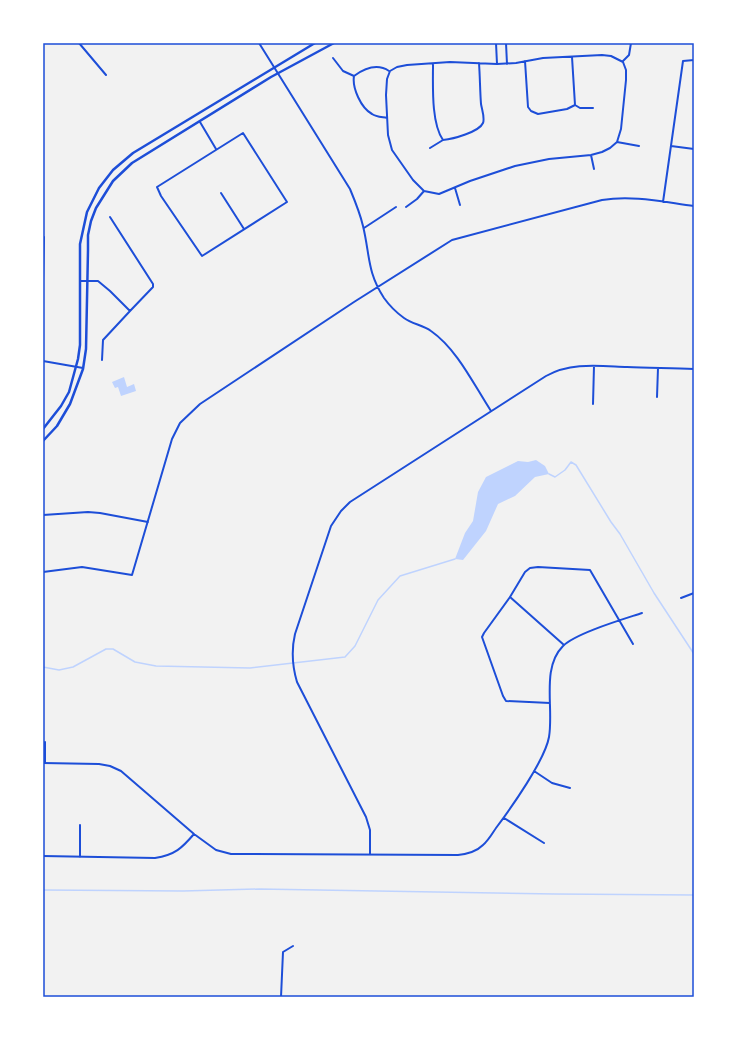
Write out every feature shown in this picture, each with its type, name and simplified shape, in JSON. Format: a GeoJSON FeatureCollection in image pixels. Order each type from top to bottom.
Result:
{"type":"FeatureCollection","features":[{"type":"Feature","properties":{"kind":"street"},"geometry":{"type":"LineString","coordinates":[[79,43],[106,75]]}},
{"type":"Feature","properties":{"kind":"street"},"geometry":{"type":"LineString","coordinates":[[259,43],[350,189],[360,213],[364,228],[370,268],[373,279],[378,287],[389,304],[404,318],[431,331],[457,357],[491,412]]}},
{"type":"Feature","properties":{"kind":"street"},"geometry":{"type":"LineString","coordinates":[[43,429],[61,406],[68,392],[76,367],[80,345],[80,244],[90,205],[99,188],[113,170],[133,153],[315,43]]}},
{"type":"Feature","properties":{"kind":"street"},"geometry":{"type":"LineString","coordinates":[[43,441],[57,426],[70,404],[83,368],[86,349],[88,235],[96,208],[113,181],[132,163],[278,73],[334,43]]}},
{"type":"Feature","properties":{"kind":"street"},"geometry":{"type":"LineString","coordinates":[[496,43],[497,64]]}},
{"type":"Feature","properties":{"kind":"street"},"geometry":{"type":"LineString","coordinates":[[506,43],[507,64]]}},
{"type":"Feature","properties":{"kind":"street"},"geometry":{"type":"LineString","coordinates":[[623,62],[629,55],[631,43]]}},
{"type":"Feature","properties":{"kind":"street"},"geometry":{"type":"LineString","coordinates":[[602,55],[612,56],[623,62],[626,70],[626,80],[621,129],[617,142],[610,148],[591,156],[550,159],[514,166],[439,194],[424,191],[413,180],[392,150],[388,135],[386,95],[387,79],[390,71],[397,67],[407,65],[450,62],[479,63],[507,64],[543,58],[602,55]]}},
{"type":"Feature","properties":{"kind":"street"},"geometry":{"type":"LineString","coordinates":[[572,57],[575,105]]}},
{"type":"Feature","properties":{"kind":"street"},"geometry":{"type":"LineString","coordinates":[[333,58],[343,71],[354,76]]}},
{"type":"Feature","properties":{"kind":"street"},"geometry":{"type":"LineString","coordinates":[[663,202],[683,61],[694,60]]}},
{"type":"Feature","properties":{"kind":"street"},"geometry":{"type":"LineString","coordinates":[[525,62],[528,107],[531,111],[538,114],[567,109],[575,105]]}},
{"type":"Feature","properties":{"kind":"street"},"geometry":{"type":"LineString","coordinates":[[430,148],[444,140],[450,140],[475,130],[480,127],[484,121],[481,104],[479,63]]}},
{"type":"Feature","properties":{"kind":"street"},"geometry":{"type":"LineString","coordinates":[[433,64],[434,104],[439,134],[444,140]]}},
{"type":"Feature","properties":{"kind":"street"},"geometry":{"type":"LineString","coordinates":[[354,76],[366,69],[380,66],[390,71]]}},
{"type":"Feature","properties":{"kind":"street"},"geometry":{"type":"LineString","coordinates":[[354,76],[353,83],[355,91],[367,110],[372,115],[387,118]]}},
{"type":"Feature","properties":{"kind":"street"},"geometry":{"type":"LineString","coordinates":[[575,105],[580,108],[593,108]]}},
{"type":"Feature","properties":{"kind":"street"},"geometry":{"type":"LineString","coordinates":[[200,122],[216,149]]}},
{"type":"Feature","properties":{"kind":"street"},"geometry":{"type":"LineString","coordinates":[[243,133],[287,202],[202,256],[161,196],[157,187],[216,149],[243,133]]}},
{"type":"Feature","properties":{"kind":"street"},"geometry":{"type":"LineString","coordinates":[[617,142],[639,146]]}},
{"type":"Feature","properties":{"kind":"street"},"geometry":{"type":"LineString","coordinates":[[671,146],[694,149]]}},
{"type":"Feature","properties":{"kind":"street"},"geometry":{"type":"LineString","coordinates":[[591,156],[594,169]]}},
{"type":"Feature","properties":{"kind":"street"},"geometry":{"type":"LineString","coordinates":[[456,188],[460,205]]}},
{"type":"Feature","properties":{"kind":"street"},"geometry":{"type":"LineString","coordinates":[[406,207],[417,199],[424,191]]}},
{"type":"Feature","properties":{"kind":"street"},"geometry":{"type":"LineString","coordinates":[[221,193],[244,229]]}},
{"type":"Feature","properties":{"kind":"street"},"geometry":{"type":"LineString","coordinates":[[43,572],[82,567],[132,576],[172,439],[180,422],[200,404],[452,240],[602,200],[632,198],[694,206]]}},
{"type":"Feature","properties":{"kind":"street"},"geometry":{"type":"LineString","coordinates":[[364,228],[396,207]]}},
{"type":"Feature","properties":{"kind":"street"},"geometry":{"type":"LineString","coordinates":[[102,360],[103,340],[153,287],[153,284],[110,217]]}},
{"type":"Feature","properties":{"kind":"street"},"geometry":{"type":"LineString","coordinates":[[43,282],[44,237]]}},
{"type":"Feature","properties":{"kind":"street"},"geometry":{"type":"LineString","coordinates":[[80,280],[98,281],[130,311]]}},
{"type":"Feature","properties":{"kind":"street"},"geometry":{"type":"LineString","coordinates":[[43,361],[83,368]]}},
{"type":"Feature","properties":{"kind":"street"},"geometry":{"type":"LineString","coordinates":[[593,404],[594,366]]}},
{"type":"Feature","properties":{"kind":"street"},"geometry":{"type":"LineString","coordinates":[[370,854],[370,830],[366,817],[297,682],[293,670],[292,646],[295,634],[331,526],[341,511],[350,502],[557,370],[573,367],[594,366],[694,368]]}},
{"type":"Feature","properties":{"kind":"street"},"geometry":{"type":"LineString","coordinates":[[657,397],[658,368]]}},
{"type":"Feature","properties":{"kind":"street"},"geometry":{"type":"LineString","coordinates":[[43,515],[88,512],[148,522]]}},
{"type":"Feature","properties":{"kind":"street"},"geometry":{"type":"LineString","coordinates":[[550,703],[506,701],[482,637],[510,597],[525,572],[530,568],[538,567],[590,570],[633,644]]}},
{"type":"Feature","properties":{"kind":"street"},"geometry":{"type":"LineString","coordinates":[[681,598],[694,593]]}},
{"type":"Feature","properties":{"kind":"street"},"geometry":{"type":"LineString","coordinates":[[510,597],[564,645]]}},
{"type":"Feature","properties":{"kind":"street"},"geometry":{"type":"LineString","coordinates":[[45,742],[44,763],[99,764],[110,766],[121,771],[194,834],[216,850],[231,854],[467,854],[484,845],[504,818],[534,771],[546,748],[549,736],[551,673],[553,660],[564,645],[582,635],[642,613]]}},
{"type":"Feature","properties":{"kind":"street"},"geometry":{"type":"LineString","coordinates":[[534,771],[552,783],[570,788]]}},
{"type":"Feature","properties":{"kind":"street"},"geometry":{"type":"LineString","coordinates":[[504,818],[544,843]]}},
{"type":"Feature","properties":{"kind":"street"},"geometry":{"type":"LineString","coordinates":[[80,825],[80,857]]}},
{"type":"Feature","properties":{"kind":"street"},"geometry":{"type":"LineString","coordinates":[[43,856],[156,858],[168,856],[178,850],[194,834]]}},
{"type":"Feature","properties":{"kind":"street"},"geometry":{"type":"LineString","coordinates":[[282,997],[283,952],[293,946]]}},
{"type":"Feature","properties":{"kind":"water"},"geometry":{"type":"Polygon","coordinates":[[[124,377],[127,387],[134,384],[136,391],[121,396],[118,387],[115,388],[112,382],[124,377]]]}},
{"type":"Feature","properties":{"kind":"water"},"geometry":{"type":"Polygon","coordinates":[[[536,460],[545,466],[549,474],[535,477],[515,496],[498,504],[486,531],[463,560],[455,559],[465,533],[473,521],[478,492],[486,477],[518,461],[528,462],[536,460]]]}},
{"type":"Feature","properties":{"kind":"waterway"},"geometry":{"type":"LineString","coordinates":[[549,474],[555,477],[565,470],[571,462],[576,465],[620,534],[654,593],[694,654]]}},
{"type":"Feature","properties":{"kind":"waterway"},"geometry":{"type":"LineString","coordinates":[[43,667],[59,670],[73,667],[106,649],[113,649],[135,662],[156,666],[250,668],[345,657],[355,646],[378,600],[400,576],[455,559]]}},
{"type":"Feature","properties":{"kind":"waterway"},"geometry":{"type":"LineString","coordinates":[[43,890],[183,891],[259,889],[694,895]]}}]}
